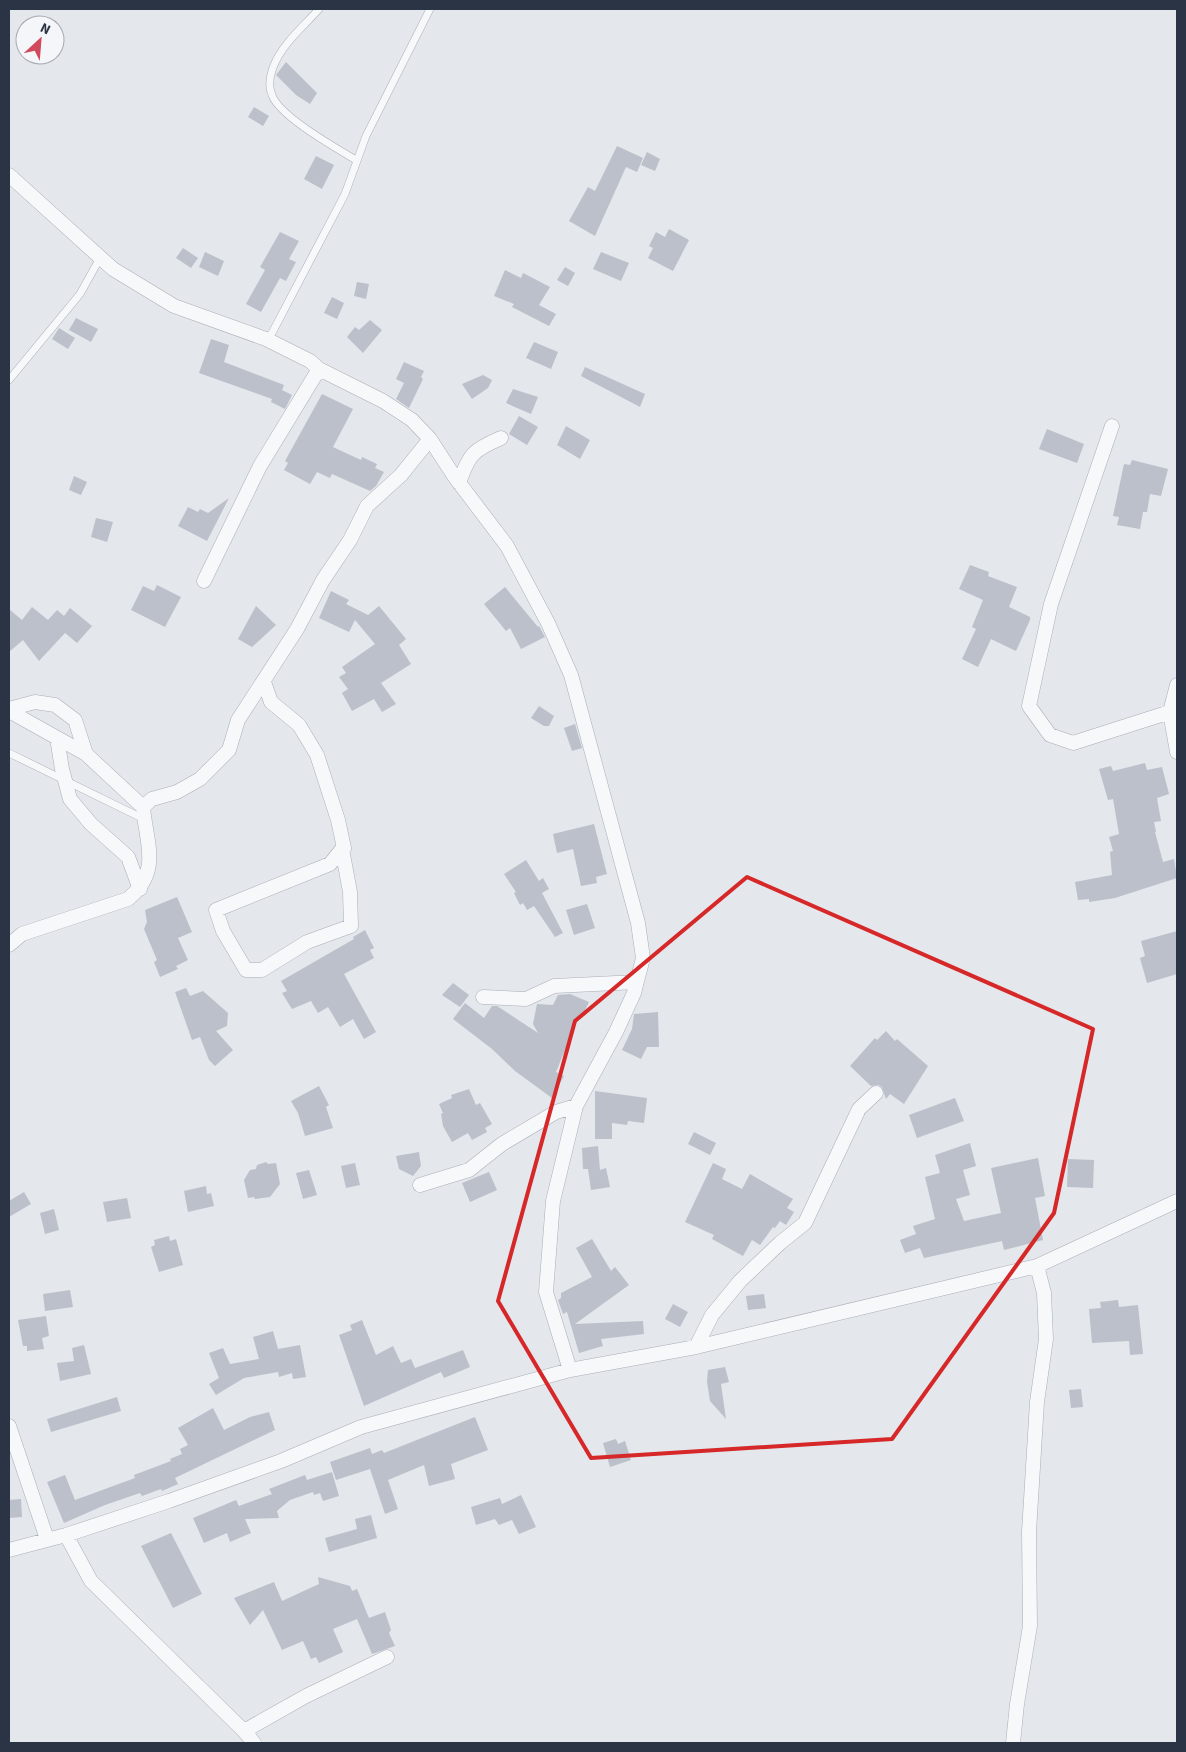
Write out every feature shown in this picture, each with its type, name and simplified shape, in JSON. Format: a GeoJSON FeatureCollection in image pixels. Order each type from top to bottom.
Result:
{"type":"FeatureCollection","features":[{"type":"Feature","properties":{"kind":"street"},"geometry":{"type":"LineString","coordinates":[[9,175],[113,269],[174,306],[266,339],[310,361],[319,369],[412,420],[430,439],[459,484],[507,546],[548,623],[571,675],[638,923],[643,958],[637,982],[616,1032],[576,1106],[553,1201],[546,1292],[570,1370]]}},
{"type":"Feature","properties":{"kind":"street"},"geometry":{"type":"LineString","coordinates":[[204,582],[260,466],[319,369]]}},
{"type":"Feature","properties":{"kind":"street"},"geometry":{"type":"LineString","coordinates":[[1112,426],[1051,604],[1029,706],[1050,735],[1073,743],[1170,712]]}},
{"type":"Feature","properties":{"kind":"street"},"geometry":{"type":"LineString","coordinates":[[459,484],[466,464],[477,449],[501,438]]}},
{"type":"Feature","properties":{"kind":"street"},"geometry":{"type":"LineString","coordinates":[[144,813],[152,799],[177,792],[200,779],[229,750],[238,720],[297,629],[323,580],[350,540],[367,506],[401,475],[430,439]]}},
{"type":"Feature","properties":{"kind":"street"},"geometry":{"type":"LineString","coordinates":[[264,682],[271,702],[299,724],[317,755],[338,820],[350,892],[351,926],[307,942],[262,970],[246,970],[224,932],[216,910],[330,864],[342,849]]}},
{"type":"Feature","properties":{"kind":"street"},"geometry":{"type":"LineString","coordinates":[[1177,685],[1170,712],[1177,752]]}},
{"type":"Feature","properties":{"kind":"street"},"geometry":{"type":"LineString","coordinates":[[9,710],[34,702],[56,705],[75,720],[86,754]]}},
{"type":"Feature","properties":{"kind":"street"},"geometry":{"type":"LineString","coordinates":[[9,710],[86,754],[144,813],[151,853],[148,871],[140,889],[128,899],[22,934],[9,945]]}},
{"type":"Feature","properties":{"kind":"street"},"geometry":{"type":"LineString","coordinates":[[58,738],[70,799],[91,824],[128,858],[140,889]]}},
{"type":"Feature","properties":{"kind":"street"},"geometry":{"type":"LineString","coordinates":[[483,997],[526,999],[554,986],[637,982]]}},
{"type":"Feature","properties":{"kind":"street"},"geometry":{"type":"LineString","coordinates":[[696,1347],[712,1315],[740,1281],[780,1243],[805,1223],[859,1110],[876,1093]]}},
{"type":"Feature","properties":{"kind":"street"},"geometry":{"type":"LineString","coordinates":[[420,1185],[469,1170],[502,1144],[556,1112],[576,1106]]}},
{"type":"Feature","properties":{"kind":"street"},"geometry":{"type":"LineString","coordinates":[[9,1550],[66,1535],[281,1461],[361,1427],[570,1370],[696,1347],[1036,1266],[1177,1201]]}},
{"type":"Feature","properties":{"kind":"street"},"geometry":{"type":"LineString","coordinates":[[1013,1743],[1030,1626],[1029,1532],[1037,1402],[1046,1339],[1044,1293],[1036,1266]]}},
{"type":"Feature","properties":{"kind":"street"},"geometry":{"type":"LineString","coordinates":[[9,1426],[47,1539]]}},
{"type":"Feature","properties":{"kind":"street"},"geometry":{"type":"LineString","coordinates":[[66,1535],[91,1581],[244,1730],[254,1743]]}},
{"type":"Feature","properties":{"kind":"street"},"geometry":{"type":"LineString","coordinates":[[244,1730],[306,1696],[386,1657]]}},
{"type":"Feature","properties":{"kind":"lane"},"geometry":{"type":"LineString","coordinates":[[319,9],[289,41],[274,65],[269,82],[272,97],[289,116],[356,160]]}},
{"type":"Feature","properties":{"kind":"lane"},"geometry":{"type":"LineString","coordinates":[[266,339],[272,333],[345,194],[356,160],[430,9]]}},
{"type":"Feature","properties":{"kind":"lane"},"geometry":{"type":"LineString","coordinates":[[9,380],[80,294],[100,258]]}},
{"type":"Feature","properties":{"kind":"lane"},"geometry":{"type":"LineString","coordinates":[[9,753],[144,813]]}},
{"type":"Feature","properties":{"kind":"highlighted area"},"geometry":{"type":"Polygon","coordinates":[[[747,877],[1093,1029],[1054,1213],[892,1439],[591,1458],[498,1301],[575,1021],[747,877]]]}},
{"type":"Feature","properties":{"kind":"building"},"geometry":{"type":"Polygon","coordinates":[[[286,62],[317,93],[310,104],[296,95],[276,75],[286,62]]]}},
{"type":"Feature","properties":{"kind":"building"},"geometry":{"type":"Polygon","coordinates":[[[254,107],[269,116],[263,126],[248,117],[254,107]]]}},
{"type":"Feature","properties":{"kind":"building"},"geometry":{"type":"Polygon","coordinates":[[[617,146],[643,158],[637,172],[626,167],[595,236],[569,221],[588,187],[595,191],[617,146]]]}},
{"type":"Feature","properties":{"kind":"building"},"geometry":{"type":"Polygon","coordinates":[[[647,152],[660,159],[655,171],[641,165],[647,152]]]}},
{"type":"Feature","properties":{"kind":"building"},"geometry":{"type":"Polygon","coordinates":[[[316,156],[334,165],[322,189],[304,179],[316,156]]]}},
{"type":"Feature","properties":{"kind":"building"},"geometry":{"type":"Polygon","coordinates":[[[669,229],[689,240],[673,271],[648,258],[653,248],[649,246],[656,232],[665,237],[669,229]]]}},
{"type":"Feature","properties":{"kind":"building"},"geometry":{"type":"Polygon","coordinates":[[[280,232],[299,241],[289,259],[296,262],[286,281],[280,278],[261,312],[246,304],[265,270],[260,267],[280,232]]]}},
{"type":"Feature","properties":{"kind":"building"},"geometry":{"type":"Polygon","coordinates":[[[183,248],[198,258],[191,268],[176,258],[183,248]]]}},
{"type":"Feature","properties":{"kind":"building"},"geometry":{"type":"Polygon","coordinates":[[[205,252],[224,261],[218,276],[199,267],[205,252]]]}},
{"type":"Feature","properties":{"kind":"building"},"geometry":{"type":"Polygon","coordinates":[[[601,252],[629,263],[621,281],[593,269],[601,252]]]}},
{"type":"Feature","properties":{"kind":"building"},"geometry":{"type":"Polygon","coordinates":[[[565,267],[575,273],[568,286],[557,280],[565,267]]]}},
{"type":"Feature","properties":{"kind":"building"},"geometry":{"type":"Polygon","coordinates":[[[505,270],[521,278],[523,273],[550,287],[539,305],[556,314],[549,326],[512,307],[514,304],[494,296],[505,270]]]}},
{"type":"Feature","properties":{"kind":"building"},"geometry":{"type":"Polygon","coordinates":[[[357,282],[369,284],[366,299],[354,296],[357,282]]]}},
{"type":"Feature","properties":{"kind":"building"},"geometry":{"type":"Polygon","coordinates":[[[332,297],[344,303],[337,319],[324,313],[332,297]]]}},
{"type":"Feature","properties":{"kind":"building"},"geometry":{"type":"Polygon","coordinates":[[[76,318],[98,329],[91,342],[69,330],[76,318]]]}},
{"type":"Feature","properties":{"kind":"building"},"geometry":{"type":"Polygon","coordinates":[[[370,320],[382,330],[363,353],[347,337],[355,327],[359,330],[370,320]]]}},
{"type":"Feature","properties":{"kind":"building"},"geometry":{"type":"Polygon","coordinates":[[[59,328],[75,338],[68,349],[52,339],[59,328]]]}},
{"type":"Feature","properties":{"kind":"building"},"geometry":{"type":"Polygon","coordinates":[[[211,339],[229,345],[224,362],[284,385],[282,390],[292,395],[285,409],[271,402],[272,399],[199,373],[211,339]]]}},
{"type":"Feature","properties":{"kind":"building"},"geometry":{"type":"Polygon","coordinates":[[[534,342],[558,352],[551,369],[526,358],[534,342]]]}},
{"type":"Feature","properties":{"kind":"building"},"geometry":{"type":"Polygon","coordinates":[[[404,362],[424,371],[421,377],[423,379],[409,408],[396,399],[404,383],[396,379],[404,362]]]}},
{"type":"Feature","properties":{"kind":"building"},"geometry":{"type":"Polygon","coordinates":[[[585,367],[645,394],[640,407],[581,376],[585,367]]]}},
{"type":"Feature","properties":{"kind":"building"},"geometry":{"type":"Polygon","coordinates":[[[483,375],[492,380],[488,388],[472,399],[462,384],[483,375]]]}},
{"type":"Feature","properties":{"kind":"building"},"geometry":{"type":"Polygon","coordinates":[[[513,389],[538,397],[531,414],[506,403],[513,389]]]}},
{"type":"Feature","properties":{"kind":"building"},"geometry":{"type":"Polygon","coordinates":[[[322,394],[353,409],[333,447],[361,460],[362,457],[377,464],[375,468],[384,472],[376,486],[370,491],[332,474],[330,478],[317,472],[310,484],[284,470],[288,463],[285,461],[322,394]]]}},
{"type":"Feature","properties":{"kind":"building"},"geometry":{"type":"Polygon","coordinates":[[[519,416],[538,427],[527,445],[509,434],[519,416]]]}},
{"type":"Feature","properties":{"kind":"building"},"geometry":{"type":"Polygon","coordinates":[[[566,426],[590,440],[580,459],[557,445],[566,426]]]}},
{"type":"Feature","properties":{"kind":"building"},"geometry":{"type":"Polygon","coordinates":[[[1047,429],[1084,444],[1077,463],[1039,449],[1047,429]]]}},
{"type":"Feature","properties":{"kind":"building"},"geometry":{"type":"Polygon","coordinates":[[[1132,460],[1168,469],[1161,496],[1150,494],[1147,512],[1143,512],[1140,529],[1117,525],[1119,517],[1113,516],[1124,464],[1130,465],[1132,460]]]}},
{"type":"Feature","properties":{"kind":"building"},"geometry":{"type":"Polygon","coordinates":[[[74,476],[87,482],[81,495],[69,490],[74,476]]]}},
{"type":"Feature","properties":{"kind":"building"},"geometry":{"type":"Polygon","coordinates":[[[229,498],[207,541],[178,526],[188,507],[198,512],[200,509],[208,513],[229,498]]]}},
{"type":"Feature","properties":{"kind":"building"},"geometry":{"type":"Polygon","coordinates":[[[96,518],[113,522],[107,542],[91,537],[96,518]]]}},
{"type":"Feature","properties":{"kind":"building"},"geometry":{"type":"Polygon","coordinates":[[[970,565],[989,572],[988,576],[1017,587],[1009,607],[1030,617],[1016,651],[991,639],[978,667],[962,659],[976,629],[972,627],[983,600],[959,589],[970,565]]]}},
{"type":"Feature","properties":{"kind":"building"},"geometry":{"type":"Polygon","coordinates":[[[157,585],[181,597],[165,627],[131,610],[143,586],[154,591],[157,585]]]}},
{"type":"Feature","properties":{"kind":"building"},"geometry":{"type":"Polygon","coordinates":[[[505,587],[539,626],[545,637],[521,649],[510,628],[506,631],[484,604],[505,587]]]}},
{"type":"Feature","properties":{"kind":"building"},"geometry":{"type":"Polygon","coordinates":[[[331,591],[349,600],[346,604],[368,615],[379,606],[406,639],[399,645],[411,664],[381,683],[396,704],[382,712],[374,699],[352,711],[342,693],[348,689],[339,677],[346,673],[342,667],[375,644],[355,620],[349,632],[319,618],[331,591]]]}},
{"type":"Feature","properties":{"kind":"building"},"geometry":{"type":"Polygon","coordinates":[[[256,606],[276,625],[252,647],[238,639],[256,606]]]}},
{"type":"Feature","properties":{"kind":"building"},"geometry":{"type":"Polygon","coordinates":[[[32,607],[48,620],[57,610],[64,616],[70,608],[92,626],[77,643],[65,633],[39,661],[23,640],[9,652],[9,609],[22,620],[32,607]]]}},
{"type":"Feature","properties":{"kind":"building"},"geometry":{"type":"Polygon","coordinates":[[[539,706],[554,716],[549,726],[544,726],[531,718],[539,706]]]}},
{"type":"Feature","properties":{"kind":"building"},"geometry":{"type":"Polygon","coordinates":[[[575,724],[582,748],[572,751],[564,728],[575,724]]]}},
{"type":"Feature","properties":{"kind":"building"},"geometry":{"type":"Polygon","coordinates":[[[1145,763],[1147,770],[1162,767],[1169,794],[1157,798],[1161,821],[1154,822],[1155,832],[1163,862],[1174,859],[1177,878],[1115,898],[1089,902],[1089,899],[1078,900],[1075,882],[1112,875],[1110,852],[1113,851],[1109,837],[1119,834],[1113,799],[1108,800],[1099,769],[1111,766],[1113,771],[1145,763]]]}},
{"type":"Feature","properties":{"kind":"building"},"geometry":{"type":"Polygon","coordinates":[[[594,824],[607,874],[596,877],[597,883],[581,886],[573,849],[557,853],[553,834],[594,824]]]}},
{"type":"Feature","properties":{"kind":"building"},"geometry":{"type":"Polygon","coordinates":[[[526,860],[539,881],[543,878],[549,889],[542,893],[563,933],[555,937],[534,906],[527,910],[523,903],[520,905],[514,893],[516,892],[504,874],[526,860]]]}},
{"type":"Feature","properties":{"kind":"building"},"geometry":{"type":"Polygon","coordinates":[[[177,897],[192,932],[178,938],[188,960],[176,966],[178,969],[160,977],[154,962],[157,960],[144,929],[147,922],[145,910],[177,897]]]}},
{"type":"Feature","properties":{"kind":"building"},"geometry":{"type":"Polygon","coordinates":[[[587,904],[595,928],[574,935],[566,910],[587,904]]]}},
{"type":"Feature","properties":{"kind":"building"},"geometry":{"type":"Polygon","coordinates":[[[365,930],[374,948],[370,950],[374,958],[344,974],[376,1032],[364,1039],[353,1019],[340,1027],[328,1007],[318,1013],[311,1001],[292,1009],[282,993],[287,991],[281,981],[354,939],[353,937],[365,930]]]}},
{"type":"Feature","properties":{"kind":"building"},"geometry":{"type":"Polygon","coordinates":[[[1177,931],[1177,974],[1147,983],[1140,958],[1145,956],[1141,941],[1177,931]]]}},
{"type":"Feature","properties":{"kind":"building"},"geometry":{"type":"Polygon","coordinates":[[[453,983],[469,995],[460,1007],[442,995],[453,983]]]}},
{"type":"Feature","properties":{"kind":"building"},"geometry":{"type":"Polygon","coordinates":[[[186,988],[190,996],[203,991],[228,1013],[227,1026],[216,1031],[233,1050],[215,1066],[209,1060],[200,1037],[192,1040],[175,992],[186,988]]]}},
{"type":"Feature","properties":{"kind":"building"},"geometry":{"type":"Polygon","coordinates":[[[570,994],[589,1002],[582,1017],[579,1016],[556,1072],[564,1076],[552,1098],[515,1071],[492,1049],[453,1019],[465,1003],[484,1018],[492,1006],[497,1006],[538,1033],[533,1024],[537,1004],[553,1005],[558,995],[570,994]]]}},
{"type":"Feature","properties":{"kind":"building"},"geometry":{"type":"Polygon","coordinates":[[[658,1012],[659,1047],[647,1047],[641,1059],[622,1050],[632,1029],[634,1014],[658,1012]]]}},
{"type":"Feature","properties":{"kind":"building"},"geometry":{"type":"Polygon","coordinates":[[[886,1031],[895,1041],[897,1039],[928,1066],[904,1104],[890,1094],[886,1099],[882,1087],[878,1085],[871,1086],[850,1066],[875,1038],[877,1040],[886,1031]]]}},
{"type":"Feature","properties":{"kind":"building"},"geometry":{"type":"Polygon","coordinates":[[[319,1086],[329,1105],[326,1107],[333,1128],[305,1136],[298,1113],[291,1101],[319,1086]]]}},
{"type":"Feature","properties":{"kind":"building"},"geometry":{"type":"Polygon","coordinates":[[[469,1089],[476,1105],[480,1103],[492,1124],[485,1128],[487,1132],[472,1140],[468,1133],[452,1142],[443,1126],[441,1114],[443,1113],[439,1104],[452,1098],[451,1095],[469,1089]]]}},
{"type":"Feature","properties":{"kind":"building"},"geometry":{"type":"Polygon","coordinates":[[[595,1091],[647,1098],[644,1123],[628,1121],[627,1125],[612,1123],[612,1139],[595,1139],[595,1091]]]}},
{"type":"Feature","properties":{"kind":"building"},"geometry":{"type":"Polygon","coordinates":[[[955,1098],[964,1121],[917,1138],[909,1115],[955,1098]]]}},
{"type":"Feature","properties":{"kind":"building"},"geometry":{"type":"Polygon","coordinates":[[[694,1132],[716,1143],[710,1155],[688,1144],[694,1132]]]}},
{"type":"Feature","properties":{"kind":"building"},"geometry":{"type":"Polygon","coordinates":[[[970,1143],[976,1166],[963,1170],[970,1195],[956,1199],[964,1221],[1001,1213],[991,1168],[1038,1158],[1045,1196],[1035,1198],[1043,1240],[1004,1250],[1002,1241],[924,1258],[920,1248],[905,1253],[900,1240],[916,1234],[913,1226],[935,1219],[925,1177],[940,1173],[935,1155],[970,1143]]]}},
{"type":"Feature","properties":{"kind":"building"},"geometry":{"type":"Polygon","coordinates":[[[598,1146],[600,1170],[606,1168],[610,1187],[591,1190],[588,1169],[583,1169],[582,1148],[598,1146]]]}},
{"type":"Feature","properties":{"kind":"building"},"geometry":{"type":"Polygon","coordinates":[[[419,1152],[421,1166],[413,1176],[399,1169],[396,1156],[419,1152]]]}},
{"type":"Feature","properties":{"kind":"building"},"geometry":{"type":"Polygon","coordinates":[[[1068,1159],[1094,1160],[1093,1188],[1067,1187],[1068,1159]]]}},
{"type":"Feature","properties":{"kind":"building"},"geometry":{"type":"Polygon","coordinates":[[[266,1162],[268,1164],[276,1163],[280,1184],[270,1197],[248,1198],[244,1180],[250,1170],[256,1169],[257,1165],[266,1162]]]}},
{"type":"Feature","properties":{"kind":"building"},"geometry":{"type":"Polygon","coordinates":[[[355,1163],[360,1185],[346,1188],[341,1166],[355,1163]]]}},
{"type":"Feature","properties":{"kind":"building"},"geometry":{"type":"Polygon","coordinates":[[[713,1163],[726,1169],[722,1179],[742,1189],[750,1174],[793,1199],[787,1208],[794,1212],[786,1225],[780,1221],[775,1228],[773,1227],[760,1245],[752,1240],[743,1256],[712,1239],[714,1235],[685,1222],[713,1163]]]}},
{"type":"Feature","properties":{"kind":"building"},"geometry":{"type":"Polygon","coordinates":[[[309,1170],[317,1195],[303,1199],[296,1173],[309,1170]]]}},
{"type":"Feature","properties":{"kind":"building"},"geometry":{"type":"Polygon","coordinates":[[[489,1172],[497,1190],[470,1202],[462,1183],[489,1172]]]}},
{"type":"Feature","properties":{"kind":"building"},"geometry":{"type":"Polygon","coordinates":[[[206,1186],[207,1194],[211,1193],[214,1206],[188,1212],[184,1191],[206,1186]]]}},
{"type":"Feature","properties":{"kind":"building"},"geometry":{"type":"Polygon","coordinates":[[[24,1192],[31,1204],[9,1217],[9,1201],[24,1192]]]}},
{"type":"Feature","properties":{"kind":"building"},"geometry":{"type":"Polygon","coordinates":[[[127,1198],[131,1218],[107,1222],[103,1202],[127,1198]]]}},
{"type":"Feature","properties":{"kind":"building"},"geometry":{"type":"Polygon","coordinates":[[[54,1209],[59,1230],[45,1234],[40,1213],[54,1209]]]}},
{"type":"Feature","properties":{"kind":"building"},"geometry":{"type":"Polygon","coordinates":[[[169,1236],[170,1241],[176,1239],[183,1265],[159,1272],[151,1247],[155,1245],[154,1240],[169,1236]]]}},
{"type":"Feature","properties":{"kind":"building"},"geometry":{"type":"Polygon","coordinates":[[[592,1239],[611,1271],[615,1267],[629,1285],[575,1324],[643,1321],[644,1334],[601,1339],[603,1346],[579,1353],[567,1312],[563,1314],[558,1300],[561,1298],[561,1293],[592,1277],[576,1248],[592,1239]]]}},
{"type":"Feature","properties":{"kind":"building"},"geometry":{"type":"Polygon","coordinates":[[[70,1290],[73,1307],[45,1311],[43,1294],[70,1290]]]}},
{"type":"Feature","properties":{"kind":"building"},"geometry":{"type":"Polygon","coordinates":[[[764,1294],[766,1308],[748,1310],[746,1296],[764,1294]]]}},
{"type":"Feature","properties":{"kind":"building"},"geometry":{"type":"Polygon","coordinates":[[[1118,1300],[1119,1307],[1138,1305],[1143,1354],[1130,1355],[1129,1341],[1092,1343],[1089,1309],[1101,1308],[1100,1302],[1118,1300]]]}},
{"type":"Feature","properties":{"kind":"building"},"geometry":{"type":"Polygon","coordinates":[[[673,1304],[688,1312],[680,1327],[665,1319],[673,1304]]]}},
{"type":"Feature","properties":{"kind":"building"},"geometry":{"type":"Polygon","coordinates":[[[46,1316],[49,1336],[42,1338],[44,1349],[27,1351],[27,1346],[23,1346],[18,1320],[46,1316]]]}},
{"type":"Feature","properties":{"kind":"building"},"geometry":{"type":"Polygon","coordinates":[[[362,1320],[376,1355],[393,1346],[401,1363],[411,1359],[415,1368],[463,1350],[470,1367],[444,1378],[441,1372],[364,1406],[339,1335],[352,1330],[350,1325],[362,1320]]]}},
{"type":"Feature","properties":{"kind":"building"},"geometry":{"type":"Polygon","coordinates":[[[273,1331],[278,1349],[300,1345],[306,1377],[293,1379],[292,1373],[279,1377],[278,1372],[244,1378],[216,1395],[209,1384],[219,1378],[209,1353],[223,1348],[230,1364],[259,1359],[253,1337],[273,1331]]]}},
{"type":"Feature","properties":{"kind":"building"},"geometry":{"type":"Polygon","coordinates":[[[84,1345],[91,1374],[60,1381],[57,1363],[74,1361],[72,1348],[84,1345]]]}},
{"type":"Feature","properties":{"kind":"building"},"geometry":{"type":"Polygon","coordinates":[[[725,1367],[729,1382],[721,1384],[726,1419],[710,1401],[707,1382],[708,1370],[725,1367]]]}},
{"type":"Feature","properties":{"kind":"building"},"geometry":{"type":"Polygon","coordinates":[[[1081,1389],[1083,1407],[1071,1408],[1069,1390],[1081,1389]]]}},
{"type":"Feature","properties":{"kind":"building"},"geometry":{"type":"Polygon","coordinates":[[[117,1397],[121,1411],[51,1432],[47,1419],[117,1397]]]}},
{"type":"Feature","properties":{"kind":"building"},"geometry":{"type":"Polygon","coordinates":[[[213,1408],[224,1430],[250,1417],[269,1412],[275,1430],[175,1478],[178,1484],[162,1491],[161,1489],[142,1496],[140,1493],[105,1505],[64,1523],[47,1482],[65,1475],[75,1500],[135,1478],[134,1475],[171,1461],[170,1459],[182,1454],[180,1449],[188,1445],[178,1428],[213,1408]]]}},
{"type":"Feature","properties":{"kind":"building"},"geometry":{"type":"Polygon","coordinates":[[[475,1417],[488,1450],[451,1464],[455,1479],[429,1486],[424,1465],[388,1480],[398,1509],[385,1514],[370,1469],[336,1480],[330,1462],[370,1448],[372,1454],[382,1450],[384,1453],[475,1417]]]}},
{"type":"Feature","properties":{"kind":"building"},"geometry":{"type":"Polygon","coordinates":[[[616,1439],[618,1444],[625,1441],[631,1460],[610,1467],[603,1443],[616,1439]]]}},
{"type":"Feature","properties":{"kind":"building"},"geometry":{"type":"Polygon","coordinates":[[[332,1472],[339,1496],[323,1501],[320,1493],[314,1495],[313,1492],[290,1500],[277,1511],[279,1518],[245,1519],[251,1533],[230,1542],[227,1533],[204,1543],[193,1518],[236,1500],[239,1506],[272,1494],[269,1489],[305,1475],[307,1480],[332,1472]]]}},
{"type":"Feature","properties":{"kind":"building"},"geometry":{"type":"Polygon","coordinates":[[[521,1495],[536,1527],[519,1534],[512,1520],[499,1525],[495,1519],[476,1525],[471,1507],[500,1498],[502,1504],[521,1495]]]}},
{"type":"Feature","properties":{"kind":"building"},"geometry":{"type":"Polygon","coordinates":[[[21,1499],[22,1517],[9,1518],[9,1500],[21,1499]]]}},
{"type":"Feature","properties":{"kind":"building"},"geometry":{"type":"Polygon","coordinates":[[[371,1515],[377,1538],[329,1552],[325,1538],[357,1529],[355,1519],[371,1515]]]}},
{"type":"Feature","properties":{"kind":"building"},"geometry":{"type":"Polygon","coordinates":[[[171,1533],[202,1594],[173,1608],[141,1546],[171,1533]]]}},
{"type":"Feature","properties":{"kind":"building"},"geometry":{"type":"Polygon","coordinates":[[[318,1577],[350,1586],[352,1591],[357,1589],[369,1618],[385,1612],[391,1630],[389,1633],[395,1646],[372,1654],[357,1619],[333,1629],[343,1652],[319,1663],[316,1657],[311,1659],[303,1641],[282,1650],[263,1610],[250,1625],[234,1598],[274,1582],[282,1601],[319,1584],[318,1577]]]}}]}
